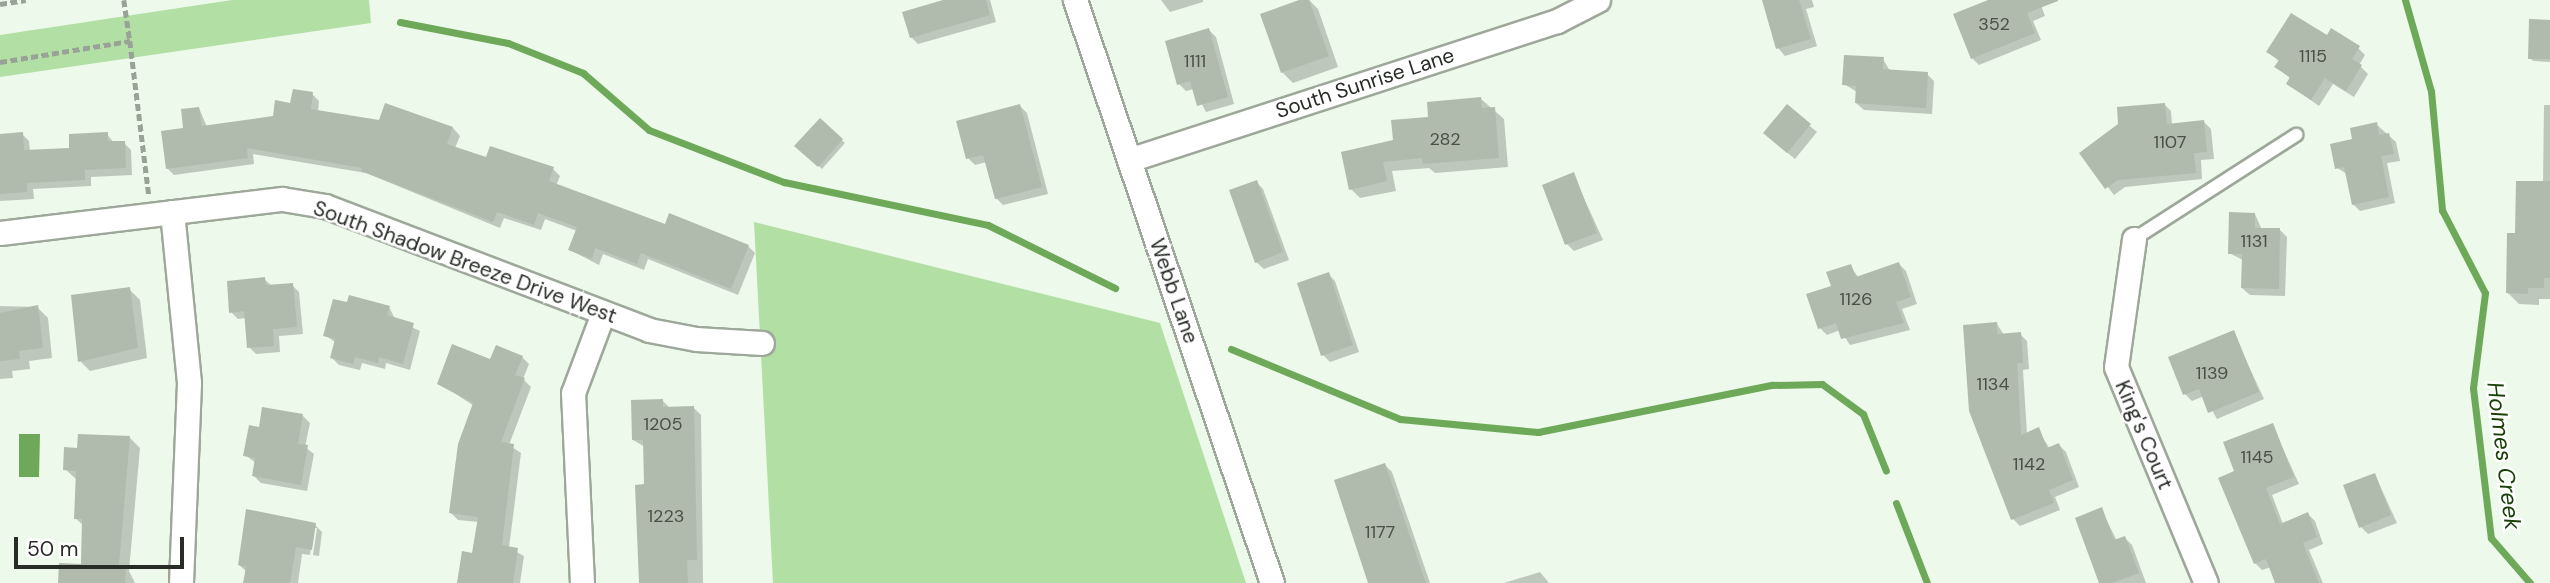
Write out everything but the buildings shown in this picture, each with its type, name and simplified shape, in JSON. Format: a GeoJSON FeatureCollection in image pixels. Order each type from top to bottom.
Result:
{"type":"FeatureCollection","features":[{"type":"Feature","properties":{"kind":"street","name":"Webb Lane"},"geometry":{"type":"LineString","coordinates":[[1075,0],[1272,583]]}},
{"type":"Feature","properties":{"kind":"street","name":"South Sunrise Lane"},"geometry":{"type":"LineString","coordinates":[[1129,160],[1557,21],[1598,0]]}},
{"type":"Feature","properties":{"kind":"street","name":"South Shadow Breeze Drive West"},"geometry":{"type":"LineString","coordinates":[[0,233],[161,209],[282,199],[325,206],[649,330],[695,340],[762,343]]}},
{"type":"Feature","properties":{"kind":"street"},"geometry":{"type":"LineString","coordinates":[[161,209],[189,383],[181,583]]}},
{"type":"Feature","properties":{"kind":"street","name":"King's Court"},"geometry":{"type":"LineString","coordinates":[[2134,239],[2116,367],[2206,583]]}},
{"type":"Feature","properties":{"kind":"street"},"geometry":{"type":"LineString","coordinates":[[582,583],[573,393],[603,313]]}},
{"type":"Feature","properties":{"kind":"lane"},"geometry":{"type":"LineString","coordinates":[[2134,239],[2296,135]]}},
{"type":"Feature","properties":{"kind":"path"},"geometry":{"type":"LineString","coordinates":[[0,4],[26,0]]}},
{"type":"Feature","properties":{"kind":"path"},"geometry":{"type":"LineString","coordinates":[[124,0],[161,209]]}},
{"type":"Feature","properties":{"kind":"path"},"geometry":{"type":"LineString","coordinates":[[0,61],[130,41]]}},
{"type":"Feature","properties":{"kind":"shaded area"},"geometry":{"type":"Polygon","coordinates":[[[232,0],[369,0],[371,23],[0,77],[0,35],[232,0]]]}},
{"type":"Feature","properties":{"kind":"shaded area"},"geometry":{"type":"Polygon","coordinates":[[[754,222],[1160,323],[1246,583],[773,583],[754,222]]]}},
{"type":"Feature","properties":{"kind":"shaded area"},"geometry":{"type":"Polygon","coordinates":[[[19,434],[40,434],[39,477],[19,477],[19,434]]]}},
{"type":"Feature","properties":{"kind":"waterway","name":"Holmes Creek"},"geometry":{"type":"LineString","coordinates":[[2405,0],[2431,91],[2442,210],[2485,293],[2473,388],[2491,538],[2530,583]]}},
{"type":"Feature","properties":{"kind":"waterway"},"geometry":{"type":"LineString","coordinates":[[400,22],[508,43],[583,73],[649,130],[784,182],[988,225],[1115,288]]}},
{"type":"Feature","properties":{"kind":"waterway"},"geometry":{"type":"LineString","coordinates":[[1231,349],[1400,419],[1538,432],[1772,385],[1822,384],[1863,414],[1886,471]]}},
{"type":"Feature","properties":{"kind":"waterway"},"geometry":{"type":"LineString","coordinates":[[1896,503],[1927,583]]}}]}
